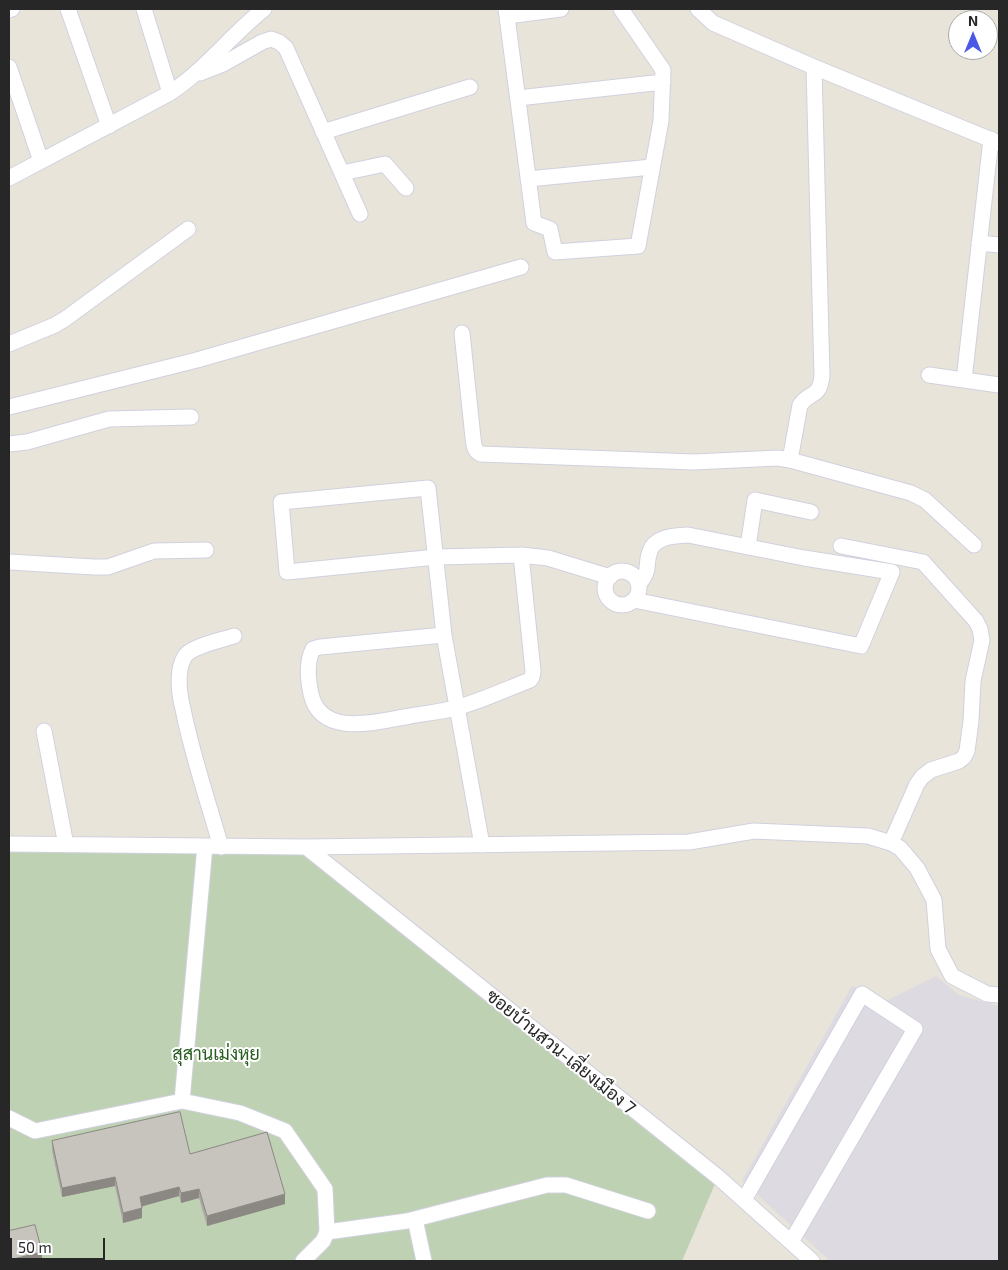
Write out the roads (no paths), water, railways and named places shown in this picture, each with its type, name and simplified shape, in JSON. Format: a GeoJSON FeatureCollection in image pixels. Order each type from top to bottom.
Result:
{"type":"FeatureCollection","features":[{"type":"Feature","properties":{"kind":"street"},"geometry":{"type":"LineString","coordinates":[[68,9],[109,126]]}},
{"type":"Feature","properties":{"kind":"street"},"geometry":{"type":"LineString","coordinates":[[144,9],[170,92]]}},
{"type":"Feature","properties":{"kind":"street"},"geometry":{"type":"LineString","coordinates":[[194,76],[245,25],[264,9]]}},
{"type":"Feature","properties":{"kind":"street"},"geometry":{"type":"LineString","coordinates":[[560,9],[507,12],[534,223],[550,229],[555,252],[638,246],[661,121],[663,70],[621,9]]}},
{"type":"Feature","properties":{"kind":"street"},"geometry":{"type":"LineString","coordinates":[[698,9],[713,23],[814,67],[995,141],[979,243],[964,380]]}},
{"type":"Feature","properties":{"kind":"street"},"geometry":{"type":"LineString","coordinates":[[9,178],[109,126],[170,92],[194,76],[223,64],[271,39],[279,42],[286,48],[360,214]]}},
{"type":"Feature","properties":{"kind":"street"},"geometry":{"type":"LineString","coordinates":[[9,67],[42,161]]}},
{"type":"Feature","properties":{"kind":"street"},"geometry":{"type":"LineString","coordinates":[[790,460],[800,405],[804,400],[817,392],[821,386],[822,376],[814,67]]}},
{"type":"Feature","properties":{"kind":"street"},"geometry":{"type":"LineString","coordinates":[[518,98],[662,82]]}},
{"type":"Feature","properties":{"kind":"street"},"geometry":{"type":"LineString","coordinates":[[323,132],[470,88]]}},
{"type":"Feature","properties":{"kind":"street"},"geometry":{"type":"LineString","coordinates":[[342,173],[385,164],[406,188]]}},
{"type":"Feature","properties":{"kind":"street"},"geometry":{"type":"LineString","coordinates":[[528,179],[652,167]]}},
{"type":"Feature","properties":{"kind":"street"},"geometry":{"type":"LineString","coordinates":[[9,344],[65,319],[188,229]]}},
{"type":"Feature","properties":{"kind":"street"},"geometry":{"type":"LineString","coordinates":[[979,243],[999,245]]}},
{"type":"Feature","properties":{"kind":"street"},"geometry":{"type":"LineString","coordinates":[[9,407],[197,360],[521,267]]}},
{"type":"Feature","properties":{"kind":"street"},"geometry":{"type":"LineString","coordinates":[[462,333],[473,438],[475,448],[481,454],[694,462],[763,457],[790,460],[911,493],[925,500],[974,545]]}},
{"type":"Feature","properties":{"kind":"street"},"geometry":{"type":"LineString","coordinates":[[929,375],[999,385]]}},
{"type":"Feature","properties":{"kind":"street"},"geometry":{"type":"LineString","coordinates":[[9,444],[28,442],[108,420],[191,417]]}},
{"type":"Feature","properties":{"kind":"street"},"geometry":{"type":"LineString","coordinates":[[482,845],[444,635],[436,557],[428,488],[280,502],[287,572],[436,557],[521,554],[548,558],[610,577]]}},
{"type":"Feature","properties":{"kind":"street"},"geometry":{"type":"LineString","coordinates":[[748,546],[755,500],[811,512]]}},
{"type":"Feature","properties":{"kind":"street"},"geometry":{"type":"LineString","coordinates":[[634,600],[861,646],[892,572],[804,558],[688,535],[667,537],[652,547],[648,571],[639,584],[638,595],[634,600],[624,605],[613,602],[606,592],[607,581],[619,572],[634,575],[639,584]]}},
{"type":"Feature","properties":{"kind":"street"},"geometry":{"type":"LineString","coordinates":[[841,546],[924,562],[976,621],[982,634],[973,681],[967,751],[959,761],[931,770],[922,777],[917,784],[891,843]]}},
{"type":"Feature","properties":{"kind":"street"},"geometry":{"type":"LineString","coordinates":[[9,562],[101,567],[114,565],[154,551],[206,550]]}},
{"type":"Feature","properties":{"kind":"street"},"geometry":{"type":"LineString","coordinates":[[444,635],[313,649],[310,654],[308,671],[309,685],[316,709],[323,715],[348,724],[358,725],[458,707],[530,680],[533,671],[521,554]]}},
{"type":"Feature","properties":{"kind":"street"},"geometry":{"type":"LineString","coordinates":[[221,847],[182,708],[181,666],[186,655],[196,648],[234,636]]}},
{"type":"Feature","properties":{"kind":"street"},"geometry":{"type":"LineString","coordinates":[[44,731],[66,845]]}},
{"type":"Feature","properties":{"kind":"street"},"geometry":{"type":"LineString","coordinates":[[9,844],[306,847],[688,842],[754,831],[868,836],[891,843],[900,848],[918,868],[934,900],[938,949],[952,976],[987,994],[999,996]]}},
{"type":"Feature","properties":{"kind":"street"},"geometry":{"type":"LineString","coordinates":[[182,1101],[206,846]]}},
{"type":"Feature","properties":{"kind":"street","name":"ซอยบ้านสวน-เลี่ยงเมือง 7"},"geometry":{"type":"LineString","coordinates":[[306,847],[718,1177],[812,1261]]}},
{"type":"Feature","properties":{"kind":"street"},"geometry":{"type":"LineString","coordinates":[[744,1200],[862,994],[915,1029],[791,1242]]}},
{"type":"Feature","properties":{"kind":"street"},"geometry":{"type":"LineString","coordinates":[[9,1118],[35,1131],[182,1101],[240,1112],[285,1131],[325,1189],[327,1232],[323,1241],[303,1261]]}},
{"type":"Feature","properties":{"kind":"street"},"geometry":{"type":"LineString","coordinates":[[327,1232],[415,1219],[539,1186],[554,1184],[648,1211]]}},
{"type":"Feature","properties":{"kind":"street"},"geometry":{"type":"LineString","coordinates":[[415,1219],[424,1261]]}},
{"type":"Feature","properties":{"kind":"park label","name":"สุสานเม่งหุย"},"geometry":{"type":"Point","coordinates":[216,1054]}}]}
